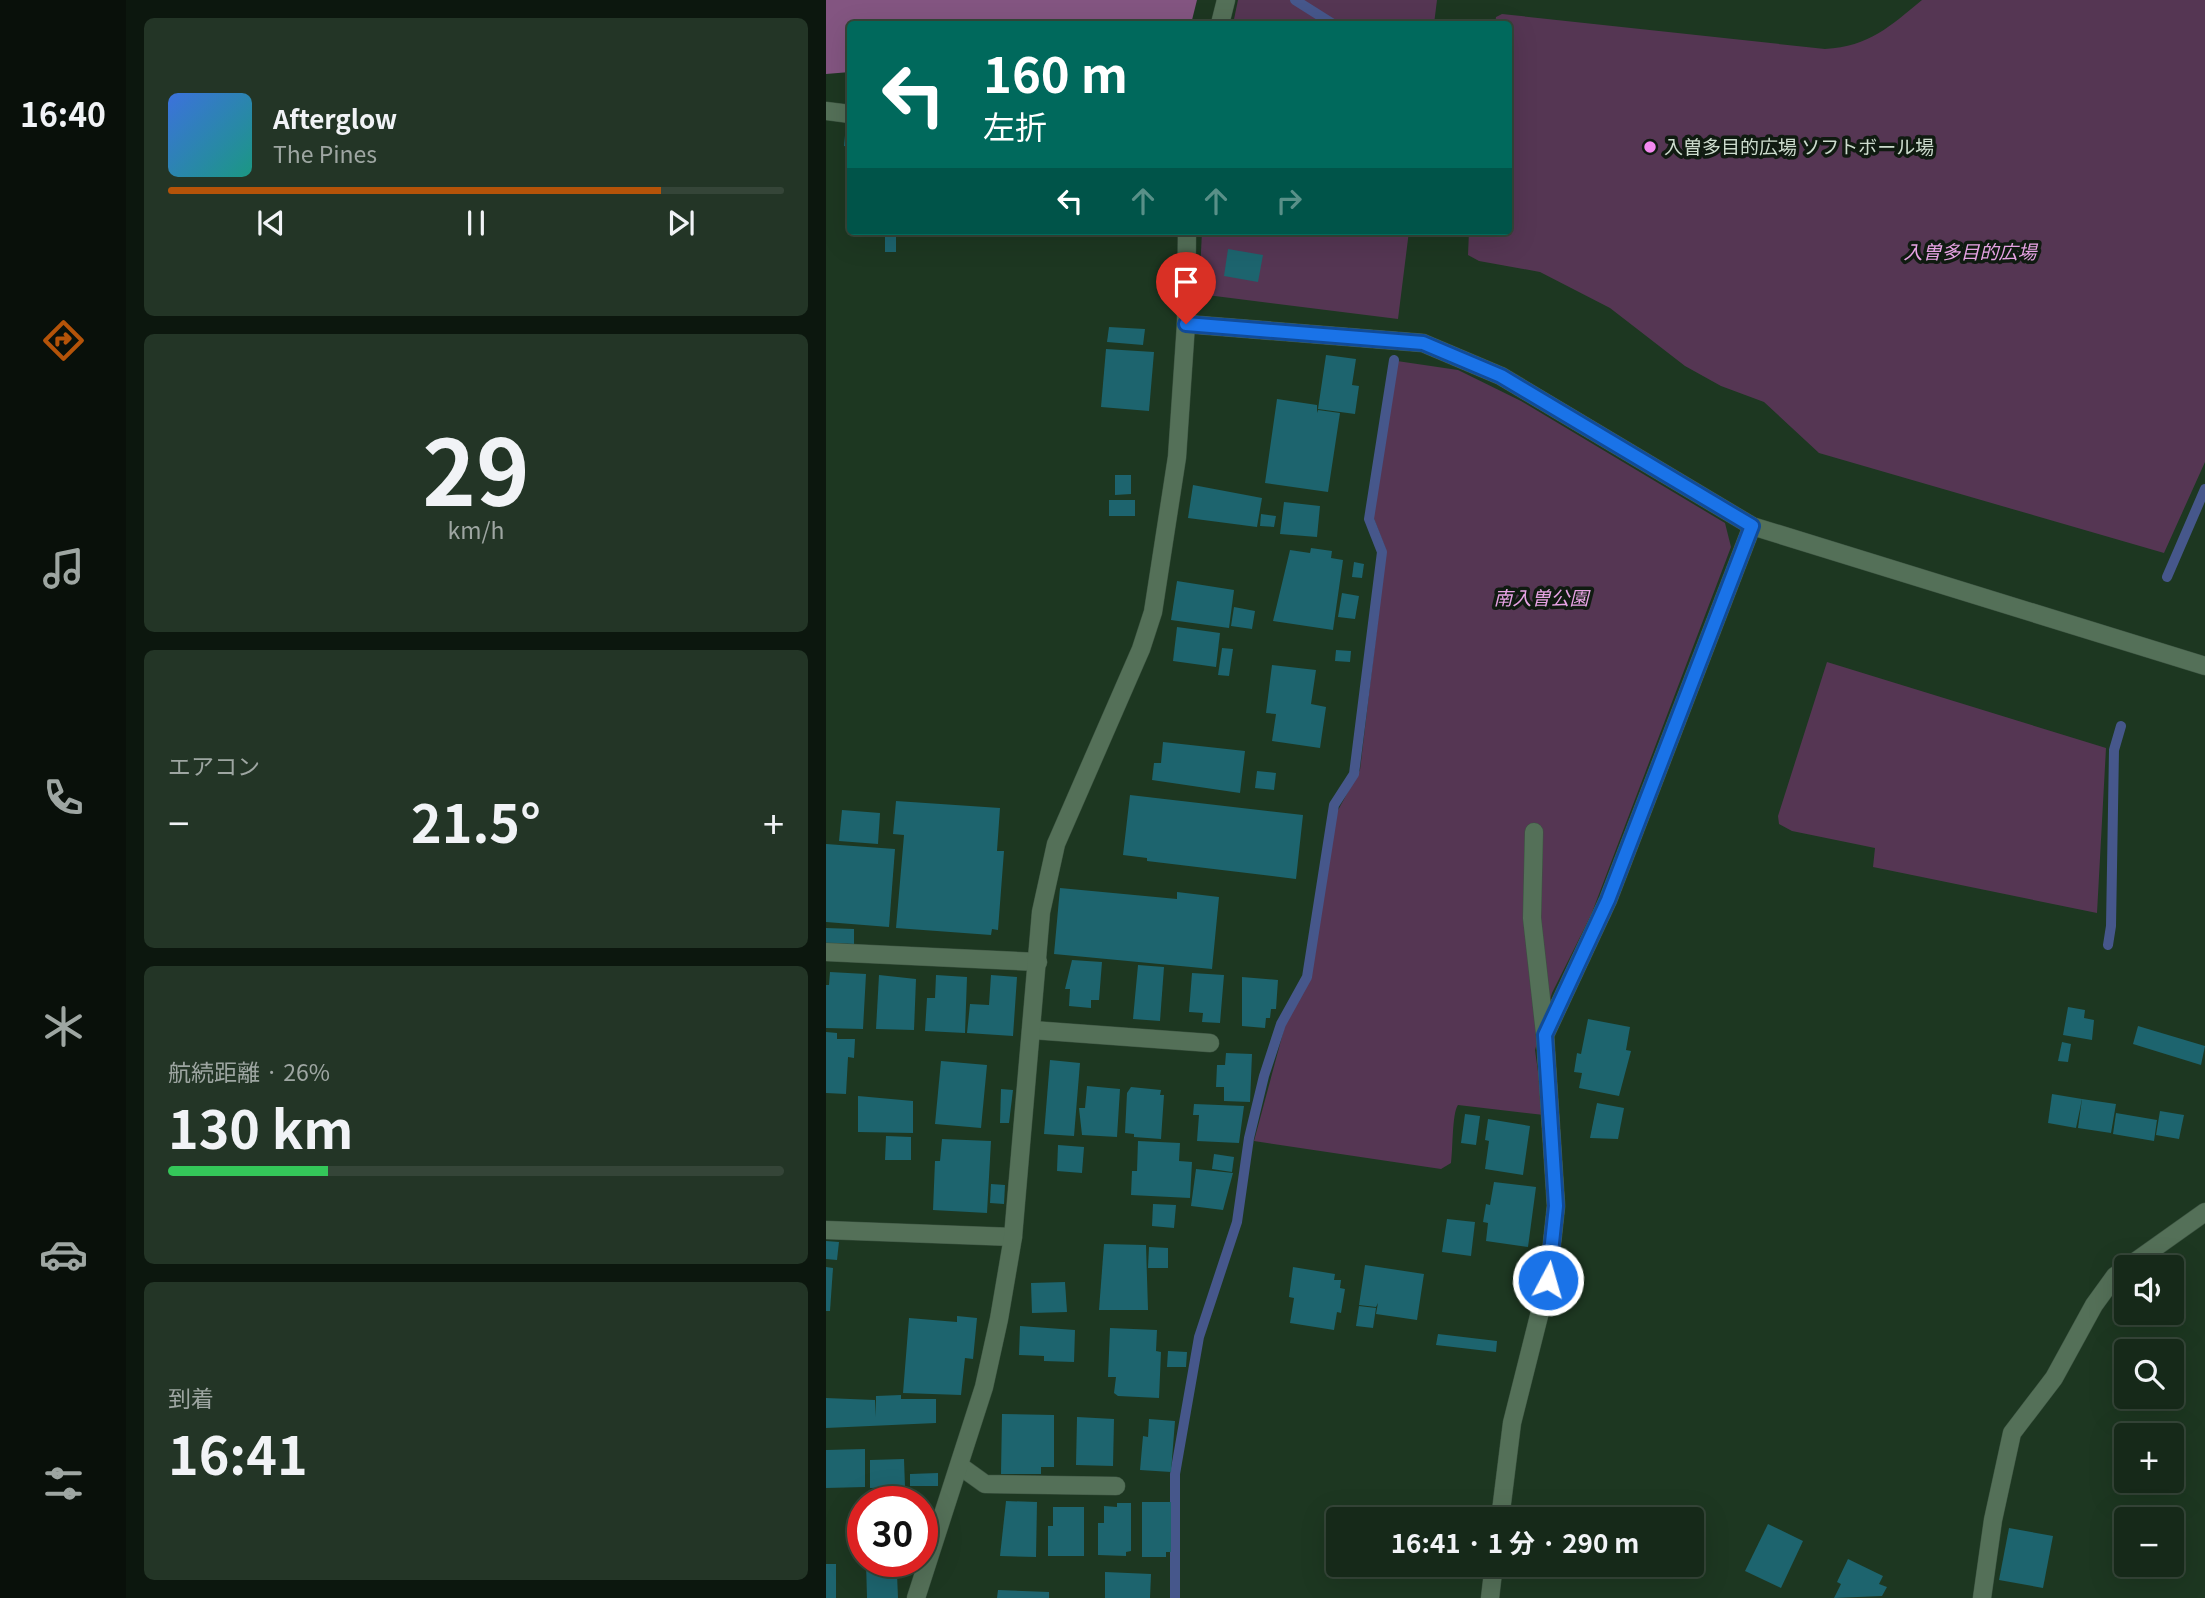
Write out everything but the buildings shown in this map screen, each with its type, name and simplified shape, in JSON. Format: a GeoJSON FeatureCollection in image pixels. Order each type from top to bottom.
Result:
{"type":"FeatureCollection","features":[{"type":"Feature","properties":{"kind":"street"},"geometry":{"type":"LineString","coordinates":[[1221,21],[1226,0]]}},
{"type":"Feature","properties":{"kind":"street"},"geometry":{"type":"LineString","coordinates":[[826,111],[847,114]]}},
{"type":"Feature","properties":{"kind":"street"},"geometry":{"type":"LineString","coordinates":[[916,1598],[984,1387],[1013,1237],[1041,912],[1056,844],[1141,649],[1153,612],[1177,457],[1186,324],[1187,235]]}},
{"type":"Feature","properties":{"kind":"street"},"geometry":{"type":"LineString","coordinates":[[1186,324],[1423,343],[1501,376],[1752,526],[2205,666]]}},
{"type":"Feature","properties":{"kind":"street"},"geometry":{"type":"LineString","coordinates":[[1545,1035],[1608,900],[1752,526]]}},
{"type":"Feature","properties":{"kind":"street"},"geometry":{"type":"LineString","coordinates":[[1501,1507],[1511,1423],[1548,1280],[1556,1206],[1545,1035],[1532,918],[1534,832]]}},
{"type":"Feature","properties":{"kind":"street"},"geometry":{"type":"LineString","coordinates":[[826,952],[1038,962]]}},
{"type":"Feature","properties":{"kind":"street"},"geometry":{"type":"LineString","coordinates":[[1032,1030],[1210,1044]]}},
{"type":"Feature","properties":{"kind":"street"},"geometry":{"type":"LineString","coordinates":[[1982,1598],[1993,1520],[2012,1433],[2054,1378],[2094,1305],[2115,1276],[2205,1212]]}},
{"type":"Feature","properties":{"kind":"street"},"geometry":{"type":"LineString","coordinates":[[826,1230],[1013,1237]]}},
{"type":"Feature","properties":{"kind":"street"},"geometry":{"type":"LineString","coordinates":[[960,1466],[985,1484],[1116,1486]]}},
{"type":"Feature","properties":{"kind":"street"},"geometry":{"type":"LineString","coordinates":[[1490,1598],[1492,1577]]}},
{"type":"Feature","properties":{"kind":"green space"},"geometry":{"type":"Polygon","coordinates":[[[1238,0],[1437,0],[1434,21],[1234,21],[1238,0]]]}},
{"type":"Feature","properties":{"kind":"green space","name":"入曽多目的広場"},"geometry":{"type":"Polygon","coordinates":[[[1922,0],[2205,0],[2205,462],[2164,553],[1819,453],[1764,402],[1721,386],[1685,366],[1610,308],[1540,272],[1479,261],[1468,255],[1469,235],[1512,235],[1512,21],[1495,21],[1496,17],[1502,14],[1825,49],[1854,44],[1889,27],[1922,0]]]}},
{"type":"Feature","properties":{"kind":"green space"},"geometry":{"type":"Polygon","coordinates":[[[1202,235],[1408,235],[1398,319],[1199,294],[1202,235]]]}},
{"type":"Feature","properties":{"kind":"green space","name":"南入曽公園"},"geometry":{"type":"Polygon","coordinates":[[[1397,361],[1458,370],[1521,401],[1725,523],[1731,547],[1591,915],[1552,993],[1535,1050],[1544,1115],[1458,1105],[1451,1163],[1441,1169],[1254,1141],[1287,1018],[1309,979],[1337,812],[1360,770],[1386,550],[1373,516],[1397,361]]]}},
{"type":"Feature","properties":{"kind":"green space"},"geometry":{"type":"Polygon","coordinates":[[[1827,662],[2106,748],[2097,913],[1873,867],[1875,848],[1792,831],[1779,824],[1778,816],[1827,662]]]}},
{"type":"Feature","properties":{"kind":"shaded area"},"geometry":{"type":"Polygon","coordinates":[[[826,0],[1197,0],[1192,21],[847,21],[847,72],[826,74],[826,0]]]}},
{"type":"Feature","properties":{"kind":"waterway"},"geometry":{"type":"LineString","coordinates":[[1295,0],[1328,21]]}},
{"type":"Feature","properties":{"kind":"waterway"},"geometry":{"type":"LineString","coordinates":[[1175,1598],[1175,1474],[1199,1337],[1237,1222],[1249,1138],[1264,1076],[1281,1024],[1307,977],[1334,805],[1354,774],[1382,552],[1369,519],[1394,360]]}},
{"type":"Feature","properties":{"kind":"waterway"},"geometry":{"type":"LineString","coordinates":[[2167,577],[2205,489]]}},
{"type":"Feature","properties":{"kind":"waterway"},"geometry":{"type":"LineString","coordinates":[[2108,945],[2111,926],[2114,750],[2121,726]]}},
{"type":"Feature","properties":{"kind":"place","name":"入曽多目的広場 ソフトボール場"},"geometry":{"type":"Point","coordinates":[1650,147]}},
{"type":"Feature","properties":{"kind":"route"},"geometry":{"type":"LineString","coordinates":[[1186,324],[1423,343],[1501,376],[1752,526],[1608,900],[1545,1035],[1556,1206],[1548,1280]]}}]}
